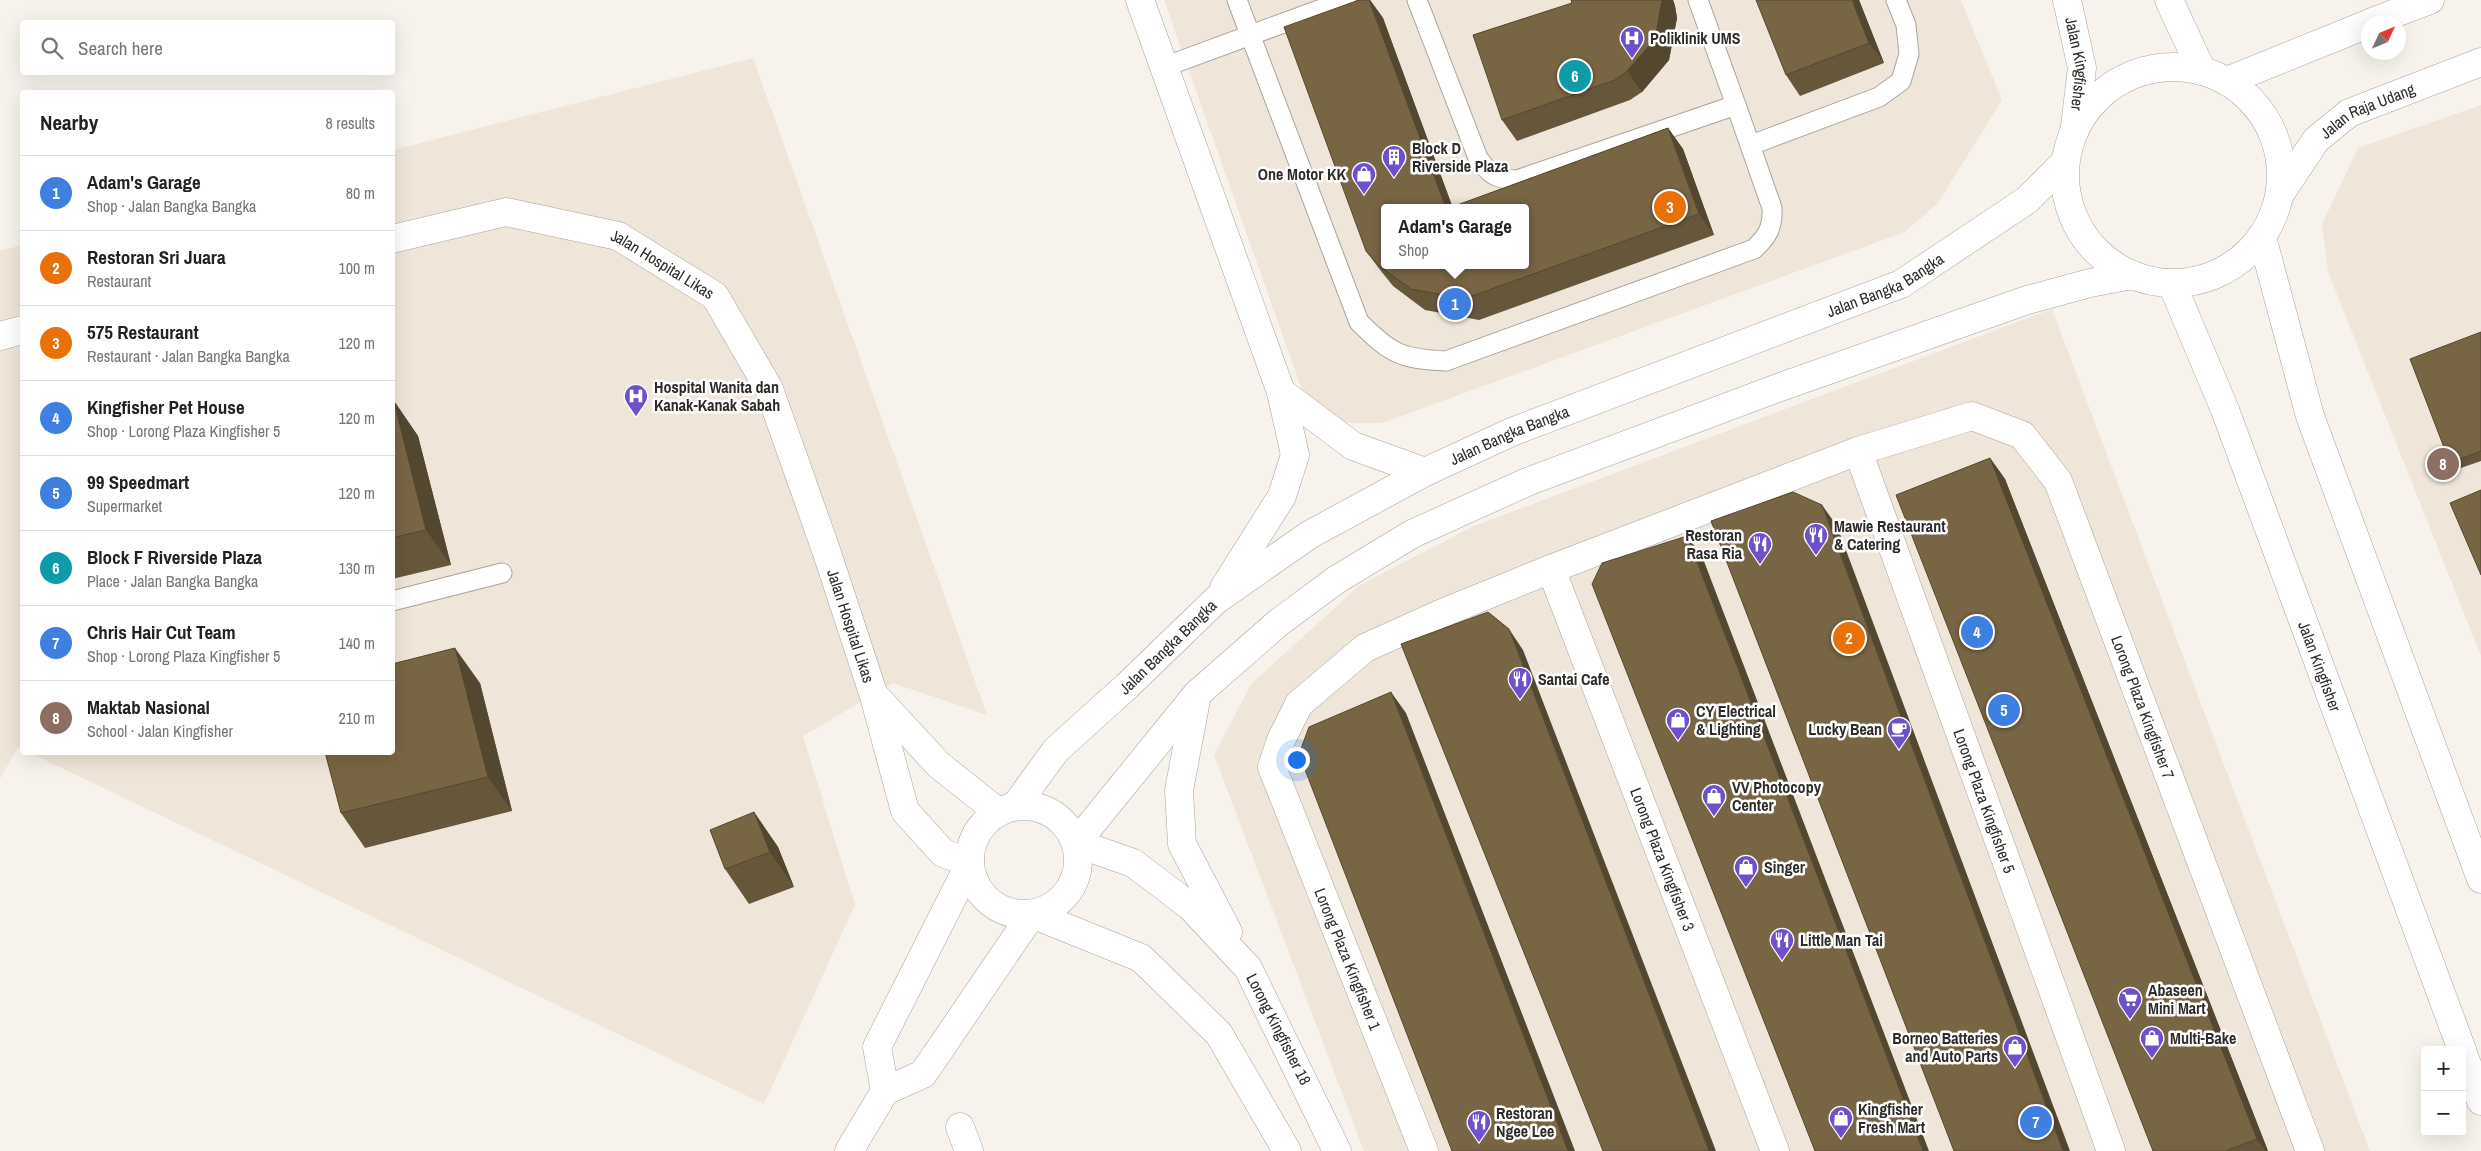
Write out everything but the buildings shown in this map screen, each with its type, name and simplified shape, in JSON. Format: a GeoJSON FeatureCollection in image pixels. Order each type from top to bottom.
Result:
{"type":"FeatureCollection","features":[{"type":"Feature","properties":{"kind":"street"},"geometry":{"type":"LineString","coordinates":[[1140,0],[1281,392],[1295,455],[1282,496],[1216,600]]}},
{"type":"Feature","properties":{"kind":"street","name":"Jalan Kingfisher"},"geometry":{"type":"LineString","coordinates":[[2067,0],[2082,68],[2075,128]]}},
{"type":"Feature","properties":{"kind":"street"},"geometry":{"type":"LineString","coordinates":[[2169,0],[2202,70]]}},
{"type":"Feature","properties":{"kind":"street"},"geometry":{"type":"LineString","coordinates":[[2391,15],[2430,0]]}},
{"type":"Feature","properties":{"kind":"street"},"geometry":{"type":"LineString","coordinates":[[2227,81],[2361,27]]}},
{"type":"Feature","properties":{"kind":"street","name":"Jalan Raja Udang"},"geometry":{"type":"LineString","coordinates":[[2280,194],[2316,140],[2349,113],[2481,62]]}},
{"type":"Feature","properties":{"kind":"street"},"geometry":{"type":"LineString","coordinates":[[2164,67],[2202,70],[2227,81],[2253,102],[2271,129],[2280,161],[2280,194],[2274,216],[2262,237],[2238,262],[2207,278],[2172,284],[2133,275],[2105,259],[2081,232],[2067,199],[2065,162],[2075,128],[2097,97],[2128,76],[2164,67]]}},
{"type":"Feature","properties":{"kind":"street","name":"Jalan Bangka Bangka"},"geometry":{"type":"LineString","coordinates":[[1007,809],[1056,750],[1127,686],[1216,600],[1309,535],[1425,472],[1514,431],[1902,284],[2027,200],[2065,162]]}},
{"type":"Feature","properties":{"kind":"street","name":"Jalan Hospital Likas"},"geometry":{"type":"LineString","coordinates":[[395,239],[506,212],[618,236],[716,296],[769,389],[826,550],[874,696],[905,811],[943,853],[970,862]]}},
{"type":"Feature","properties":{"kind":"street"},"geometry":{"type":"LineString","coordinates":[[2262,237],[2310,416],[2481,879]]}},
{"type":"Feature","properties":{"kind":"street"},"geometry":{"type":"LineString","coordinates":[[1076,843],[1197,694],[1278,623],[1336,580],[1412,534],[1518,486],[1775,389],[2027,300],[2090,283],[2133,275]]}},
{"type":"Feature","properties":{"kind":"street","name":"Jalan Kingfisher"},"geometry":{"type":"LineString","coordinates":[[2172,284],[2228,420],[2461,1046]]}},
{"type":"Feature","properties":{"kind":"street"},"geometry":{"type":"LineString","coordinates":[[0,336],[20,331]]}},
{"type":"Feature","properties":{"kind":"street"},"geometry":{"type":"LineString","coordinates":[[1281,392],[1353,446],[1425,472]]}},
{"type":"Feature","properties":{"kind":"street","name":"Lorong Plaza Kingfisher 7"},"geometry":{"type":"LineString","coordinates":[[1272,767],[1281,740],[1299,704],[1365,648],[1440,614],[1550,569],[1858,451],[1972,416],[2022,435],[2058,481],[2310,1151]]}},
{"type":"Feature","properties":{"kind":"street","name":"Lorong Plaza Kingfisher 5"},"geometry":{"type":"LineString","coordinates":[[1858,451],[2111,1151]]}},
{"type":"Feature","properties":{"kind":"street","name":"Lorong Plaza Kingfisher 3"},"geometry":{"type":"LineString","coordinates":[[1550,569],[1775,1151]]}},
{"type":"Feature","properties":{"kind":"street"},"geometry":{"type":"LineString","coordinates":[[1197,694],[1179,790],[1182,844],[1205,891],[1248,968]]}},
{"type":"Feature","properties":{"kind":"street"},"geometry":{"type":"LineString","coordinates":[[874,696],[939,765],[1007,809]]}},
{"type":"Feature","properties":{"kind":"street","name":"Lorong Plaza Kingfisher 1"},"geometry":{"type":"LineString","coordinates":[[1272,767],[1424,1151]]}},
{"type":"Feature","properties":{"kind":"street"},"geometry":{"type":"LineString","coordinates":[[1032,806],[1053,814],[1070,829],[1076,843],[1079,862],[1077,877],[1070,891],[1059,902],[1046,910],[1032,914],[1012,913],[999,908],[987,900],[978,888],[970,862],[971,847],[977,833],[986,821],[1007,809],[1032,806]]}},
{"type":"Feature","properties":{"kind":"street","name":"Lorong Kingfisher 18"},"geometry":{"type":"LineString","coordinates":[[1076,843],[1133,863],[1190,906],[1248,968],[1337,1151]]}},
{"type":"Feature","properties":{"kind":"street"},"geometry":{"type":"LineString","coordinates":[[885,1091],[877,1047],[970,862]]}},
{"type":"Feature","properties":{"kind":"street"},"geometry":{"type":"LineString","coordinates":[[849,1151],[885,1091],[923,1074],[1032,914]]}},
{"type":"Feature","properties":{"kind":"street"},"geometry":{"type":"LineString","coordinates":[[1032,914],[1141,958],[1219,1034],[1288,1151]]}},
{"type":"Feature","properties":{"kind":"street","name":"Jalan Kingfisher"},"geometry":{"type":"LineString","coordinates":[[2466,1061],[2481,1101]]}},
{"type":"Feature","properties":{"kind":"lane"},"geometry":{"type":"LineString","coordinates":[[1237,0],[1359,322],[1383,346],[1414,360],[1446,361],[1754,249],[1765,239],[1773,223],[1772,208],[1698,0]]}},
{"type":"Feature","properties":{"kind":"lane"},"geometry":{"type":"LineString","coordinates":[[1164,68],[1346,0]]}},
{"type":"Feature","properties":{"kind":"lane"},"geometry":{"type":"LineString","coordinates":[[1417,0],[1478,158],[1487,171],[1500,179],[1517,180],[1736,104]]}},
{"type":"Feature","properties":{"kind":"lane"},"geometry":{"type":"LineString","coordinates":[[1751,146],[1879,97],[1901,81],[1909,54],[1906,24],[1896,0]]}},
{"type":"Feature","properties":{"kind":"lane"},"geometry":{"type":"LineString","coordinates":[[395,600],[502,573]]}},
{"type":"Feature","properties":{"kind":"shaded area"},"geometry":{"type":"Polygon","coordinates":[[[1164,0],[1961,0],[2002,100],[1938,203],[1905,232],[1382,423],[1338,423],[1303,393],[1164,0]]]}},
{"type":"Feature","properties":{"kind":"shaded area","name":"Hospital Wanita dan Kanak-Kanak Sabah"},"geometry":{"type":"Polygon","coordinates":[[[753,58],[987,715],[893,683],[803,736],[855,905],[764,1104],[34,755],[395,755],[395,149],[753,58]]]}},
{"type":"Feature","properties":{"kind":"shaded area"},"geometry":{"type":"Polygon","coordinates":[[[2481,105],[2481,656],[2328,272],[2322,224],[2358,148],[2481,105]]]}},
{"type":"Feature","properties":{"kind":"shaded area"},"geometry":{"type":"Polygon","coordinates":[[[20,246],[20,748],[18,747],[0,779],[0,251],[20,246]]]}},
{"type":"Feature","properties":{"kind":"shaded area"},"geometry":{"type":"Polygon","coordinates":[[[2052,309],[2370,1151],[1364,1151],[1214,755],[1251,684],[1360,585],[1474,526],[2052,309]]]}},
{"type":"Feature","properties":{"kind":"place","name":"Poliklinik UMS"},"geometry":{"type":"Point","coordinates":[1632,59]}},
{"type":"Feature","properties":{"kind":"place","name":"Block F Riverside Plaza"},"geometry":{"type":"Point","coordinates":[1575,76]}},
{"type":"Feature","properties":{"kind":"place","name":"Block D Riverside Plaza"},"geometry":{"type":"Point","coordinates":[1394,178]}},
{"type":"Feature","properties":{"kind":"place","name":"One Motor KK"},"geometry":{"type":"Point","coordinates":[1364,195]}},
{"type":"Feature","properties":{"kind":"place","name":"575 Restaurant"},"geometry":{"type":"Point","coordinates":[1670,207]}},
{"type":"Feature","properties":{"kind":"place","name":"Adam's Garage"},"geometry":{"type":"Point","coordinates":[1455,304]}},
{"type":"Feature","properties":{"kind":"place","name":"Hospital Wanita dan Kanak-Kanak Sabah"},"geometry":{"type":"Point","coordinates":[636,417]}},
{"type":"Feature","properties":{"kind":"place","name":"Maktab Nasional"},"geometry":{"type":"Point","coordinates":[2443,464]}},
{"type":"Feature","properties":{"kind":"place","name":"Mawie Restaurant & Catering"},"geometry":{"type":"Point","coordinates":[1816,556]}},
{"type":"Feature","properties":{"kind":"place","name":"Restoran Rasa Ria"},"geometry":{"type":"Point","coordinates":[1760,565]}},
{"type":"Feature","properties":{"kind":"place","name":"Kingfisher Pet House"},"geometry":{"type":"Point","coordinates":[1977,632]}},
{"type":"Feature","properties":{"kind":"place","name":"Restoran Sri Juara"},"geometry":{"type":"Point","coordinates":[1849,638]}},
{"type":"Feature","properties":{"kind":"place","name":"Santai Cafe"},"geometry":{"type":"Point","coordinates":[1520,700]}},
{"type":"Feature","properties":{"kind":"place","name":"99 Speedmart"},"geometry":{"type":"Point","coordinates":[2004,710]}},
{"type":"Feature","properties":{"kind":"place","name":"CY Electrical & Lighting"},"geometry":{"type":"Point","coordinates":[1678,741]}},
{"type":"Feature","properties":{"kind":"place","name":"Lucky Bean"},"geometry":{"type":"Point","coordinates":[1899,750]}},
{"type":"Feature","properties":{"kind":"place","name":"VV Photocopy Center"},"geometry":{"type":"Point","coordinates":[1714,817]}},
{"type":"Feature","properties":{"kind":"place","name":"Singer"},"geometry":{"type":"Point","coordinates":[1746,888]}},
{"type":"Feature","properties":{"kind":"place","name":"Little Man Tai"},"geometry":{"type":"Point","coordinates":[1782,961]}},
{"type":"Feature","properties":{"kind":"place","name":"Abaseen Mini Mart"},"geometry":{"type":"Point","coordinates":[2130,1020]}},
{"type":"Feature","properties":{"kind":"place","name":"Multi-Bake"},"geometry":{"type":"Point","coordinates":[2152,1059]}},
{"type":"Feature","properties":{"kind":"place","name":"Borneo Batteries and Auto Parts"},"geometry":{"type":"Point","coordinates":[2015,1068]}},
{"type":"Feature","properties":{"kind":"place","name":"Chris Hair Cut Team"},"geometry":{"type":"Point","coordinates":[2036,1122]}},
{"type":"Feature","properties":{"kind":"place","name":"Kingfisher Fresh Mart"},"geometry":{"type":"Point","coordinates":[1841,1139]}},
{"type":"Feature","properties":{"kind":"place","name":"Restoran Ngee Lee"},"geometry":{"type":"Point","coordinates":[1479,1143]}}]}
